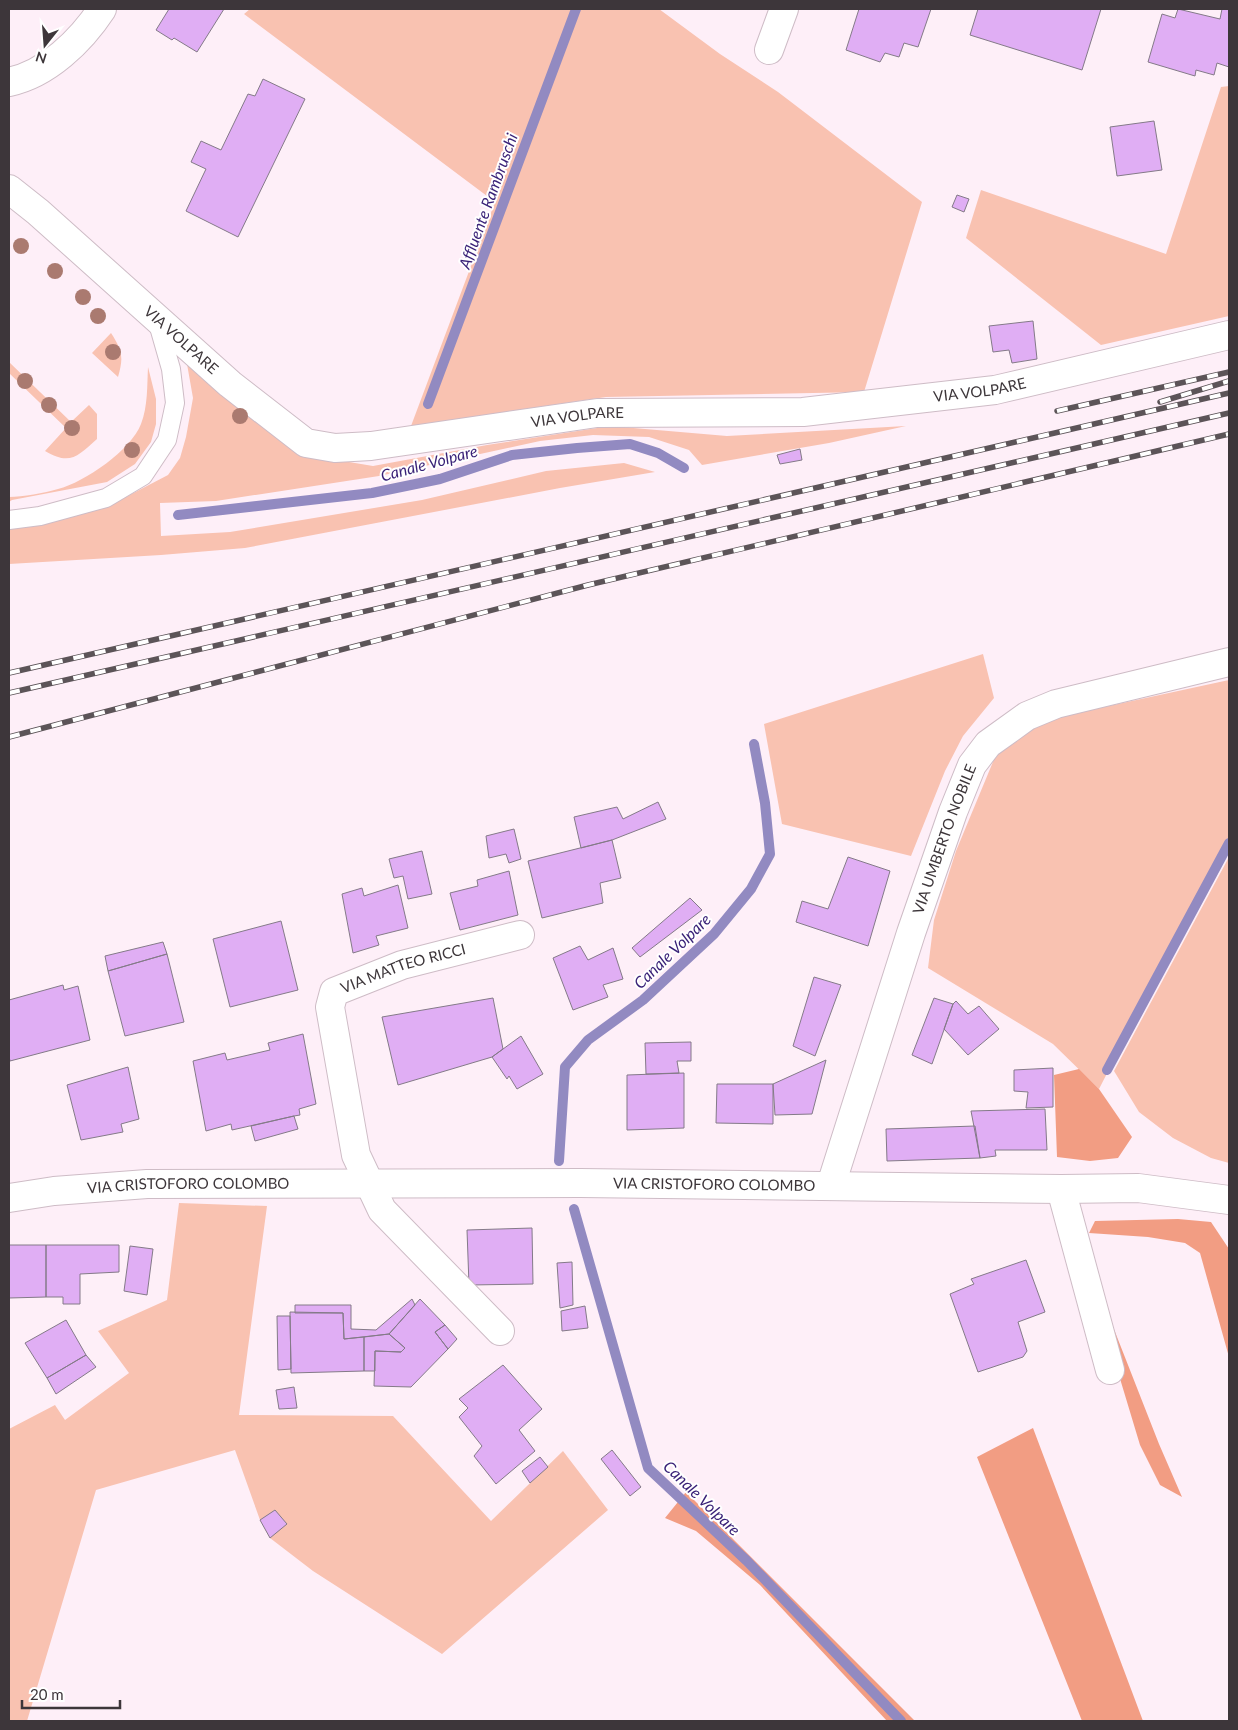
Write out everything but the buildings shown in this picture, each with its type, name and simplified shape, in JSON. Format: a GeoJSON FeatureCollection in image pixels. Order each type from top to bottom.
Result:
{"type":"FeatureCollection","features":[{"type":"Feature","properties":{"kind":"street"},"geometry":{"type":"LineString","coordinates":[[9,82],[43,69],[80,36],[102,9]]}},
{"type":"Feature","properties":{"kind":"street"},"geometry":{"type":"LineString","coordinates":[[769,50],[784,9]]}},
{"type":"Feature","properties":{"kind":"street","name":"VIA VOLPARE"},"geometry":{"type":"LineString","coordinates":[[10,190],[38,212],[230,384],[306,443],[335,448],[371,446],[597,413],[803,412],[995,390],[1229,335]]}},
{"type":"Feature","properties":{"kind":"street","name":"VIA UMBERTO NOBILE"},"geometry":{"type":"LineString","coordinates":[[831,1185],[911,933],[953,812],[972,765],[988,744],[1027,716],[1056,704],[1229,662]]}},
{"type":"Feature","properties":{"kind":"street","name":"VIA MATTEO RICCI"},"geometry":{"type":"LineString","coordinates":[[369,1184],[356,1155],[330,1007],[334,992],[402,965],[520,935]]}},
{"type":"Feature","properties":{"kind":"street","name":"VIA CRISTOFORO COLOMBO"},"geometry":{"type":"LineString","coordinates":[[9,1198],[54,1191],[147,1184],[580,1183],[1061,1189],[1138,1188],[1229,1200]]}},
{"type":"Feature","properties":{"kind":"street"},"geometry":{"type":"LineString","coordinates":[[369,1184],[382,1210],[500,1331]]}},
{"type":"Feature","properties":{"kind":"street"},"geometry":{"type":"LineString","coordinates":[[1061,1189],[1110,1370]]}},
{"type":"Feature","properties":{"kind":"lane"},"geometry":{"type":"LineString","coordinates":[[9,520],[40,516],[106,498],[143,476],[167,440],[175,403],[171,369],[156,318]]}},
{"type":"Feature","properties":{"kind":"shaded area"},"geometry":{"type":"Polygon","coordinates":[[[250,9],[659,9],[720,54],[778,92],[922,202],[864,392],[606,397],[411,426],[495,202],[244,14],[250,9]]]}},
{"type":"Feature","properties":{"kind":"shaded area"},"geometry":{"type":"Polygon","coordinates":[[[1229,86],[1229,316],[1101,345],[966,238],[981,190],[1166,254],[1221,87],[1229,86]]]}},
{"type":"Feature","properties":{"kind":"shaded area"},"geometry":{"type":"Polygon","coordinates":[[[111,333],[118,344],[121,354],[118,377],[92,353],[111,333]]]}},
{"type":"Feature","properties":{"kind":"shaded area"},"geometry":{"type":"Polygon","coordinates":[[[9,362],[71,422],[89,405],[97,414],[97,439],[73,457],[61,458],[45,451],[66,428],[9,373],[9,362]]]}},
{"type":"Feature","properties":{"kind":"shaded area"},"geometry":{"type":"Polygon","coordinates":[[[187,364],[319,457],[373,466],[487,445],[610,426],[727,436],[906,426],[829,443],[702,465],[689,450],[649,437],[593,435],[540,441],[379,476],[216,501],[160,503],[161,536],[230,532],[422,500],[546,471],[624,463],[655,472],[560,488],[245,548],[9,564],[9,528],[62,516],[122,499],[168,475],[180,458],[193,398],[187,364]]]}},
{"type":"Feature","properties":{"kind":"shaded area"},"geometry":{"type":"Polygon","coordinates":[[[148,367],[156,399],[156,424],[151,442],[135,464],[107,482],[9,502],[9,497],[58,489],[81,480],[106,464],[128,444],[136,434],[143,417],[146,403],[148,367]]]}},
{"type":"Feature","properties":{"kind":"shaded area"},"geometry":{"type":"Polygon","coordinates":[[[983,654],[994,698],[963,736],[945,771],[911,856],[782,824],[764,724],[983,654]]]}},
{"type":"Feature","properties":{"kind":"shaded area"},"geometry":{"type":"Polygon","coordinates":[[[1229,680],[1229,836],[1099,1089],[1053,1044],[928,968],[934,920],[956,851],[995,757],[1029,729],[1067,715],[1229,680]]]}},
{"type":"Feature","properties":{"kind":"shaded area"},"geometry":{"type":"Polygon","coordinates":[[[1229,857],[1229,1163],[1211,1158],[1173,1138],[1139,1112],[1114,1071],[1229,857]]]}},
{"type":"Feature","properties":{"kind":"shaded area"},"geometry":{"type":"Polygon","coordinates":[[[1079,1069],[1099,1089],[1132,1137],[1118,1158],[1090,1161],[1057,1157],[1054,1075],[1079,1069]]]}},
{"type":"Feature","properties":{"kind":"shaded area"},"geometry":{"type":"Polygon","coordinates":[[[179,1203],[267,1206],[239,1415],[393,1416],[491,1521],[563,1451],[608,1510],[442,1654],[313,1571],[270,1538],[260,1520],[235,1450],[96,1490],[27,1721],[9,1721],[9,1429],[55,1405],[65,1420],[129,1373],[98,1331],[167,1300],[179,1203]]]}},
{"type":"Feature","properties":{"kind":"shaded area"},"geometry":{"type":"Polygon","coordinates":[[[1178,1219],[1211,1222],[1229,1249],[1229,1357],[1200,1253],[1185,1243],[1148,1237],[1089,1233],[1095,1221],[1178,1219]]]}},
{"type":"Feature","properties":{"kind":"shaded area"},"geometry":{"type":"Polygon","coordinates":[[[1097,1286],[1159,1444],[1182,1497],[1160,1485],[1140,1445],[1121,1382],[1097,1286]]]}},
{"type":"Feature","properties":{"kind":"shaded area"},"geometry":{"type":"Polygon","coordinates":[[[1033,1428],[1143,1721],[1082,1721],[977,1457],[1033,1428]]]}},
{"type":"Feature","properties":{"kind":"shaded area"},"geometry":{"type":"Polygon","coordinates":[[[686,1492],[915,1721],[887,1721],[760,1585],[696,1531],[665,1518],[686,1492]]]}},
{"type":"Feature","properties":{"kind":"waterway","name":"Affluente Rambruschi"},"geometry":{"type":"LineString","coordinates":[[428,404],[576,9]]}},
{"type":"Feature","properties":{"kind":"waterway","name":"Canale Volpare"},"geometry":{"type":"LineString","coordinates":[[178,515],[372,493],[440,479],[512,455],[577,448],[630,444],[658,453],[684,468]]}},
{"type":"Feature","properties":{"kind":"waterway","name":"Canale Volpare"},"geometry":{"type":"LineString","coordinates":[[559,1161],[565,1067],[588,1040],[643,1000],[714,934],[751,889],[770,854],[765,803],[754,744]]}},
{"type":"Feature","properties":{"kind":"waterway"},"geometry":{"type":"LineString","coordinates":[[1107,1070],[1229,843]]}},
{"type":"Feature","properties":{"kind":"waterway","name":"Canale Volpare"},"geometry":{"type":"LineString","coordinates":[[574,1209],[648,1468],[747,1561],[901,1721]]}},
{"type":"Feature","properties":{"kind":"railway"},"geometry":{"type":"LineString","coordinates":[[1057,411],[1229,372]]}},
{"type":"Feature","properties":{"kind":"railway"},"geometry":{"type":"LineString","coordinates":[[1160,402],[1229,381]]}},
{"type":"Feature","properties":{"kind":"railway"},"geometry":{"type":"LineString","coordinates":[[9,673],[1229,393]]}},
{"type":"Feature","properties":{"kind":"railway"},"geometry":{"type":"LineString","coordinates":[[9,693],[1229,413]]}},
{"type":"Feature","properties":{"kind":"railway"},"geometry":{"type":"LineString","coordinates":[[9,737],[588,585],[1229,434]]}}]}
